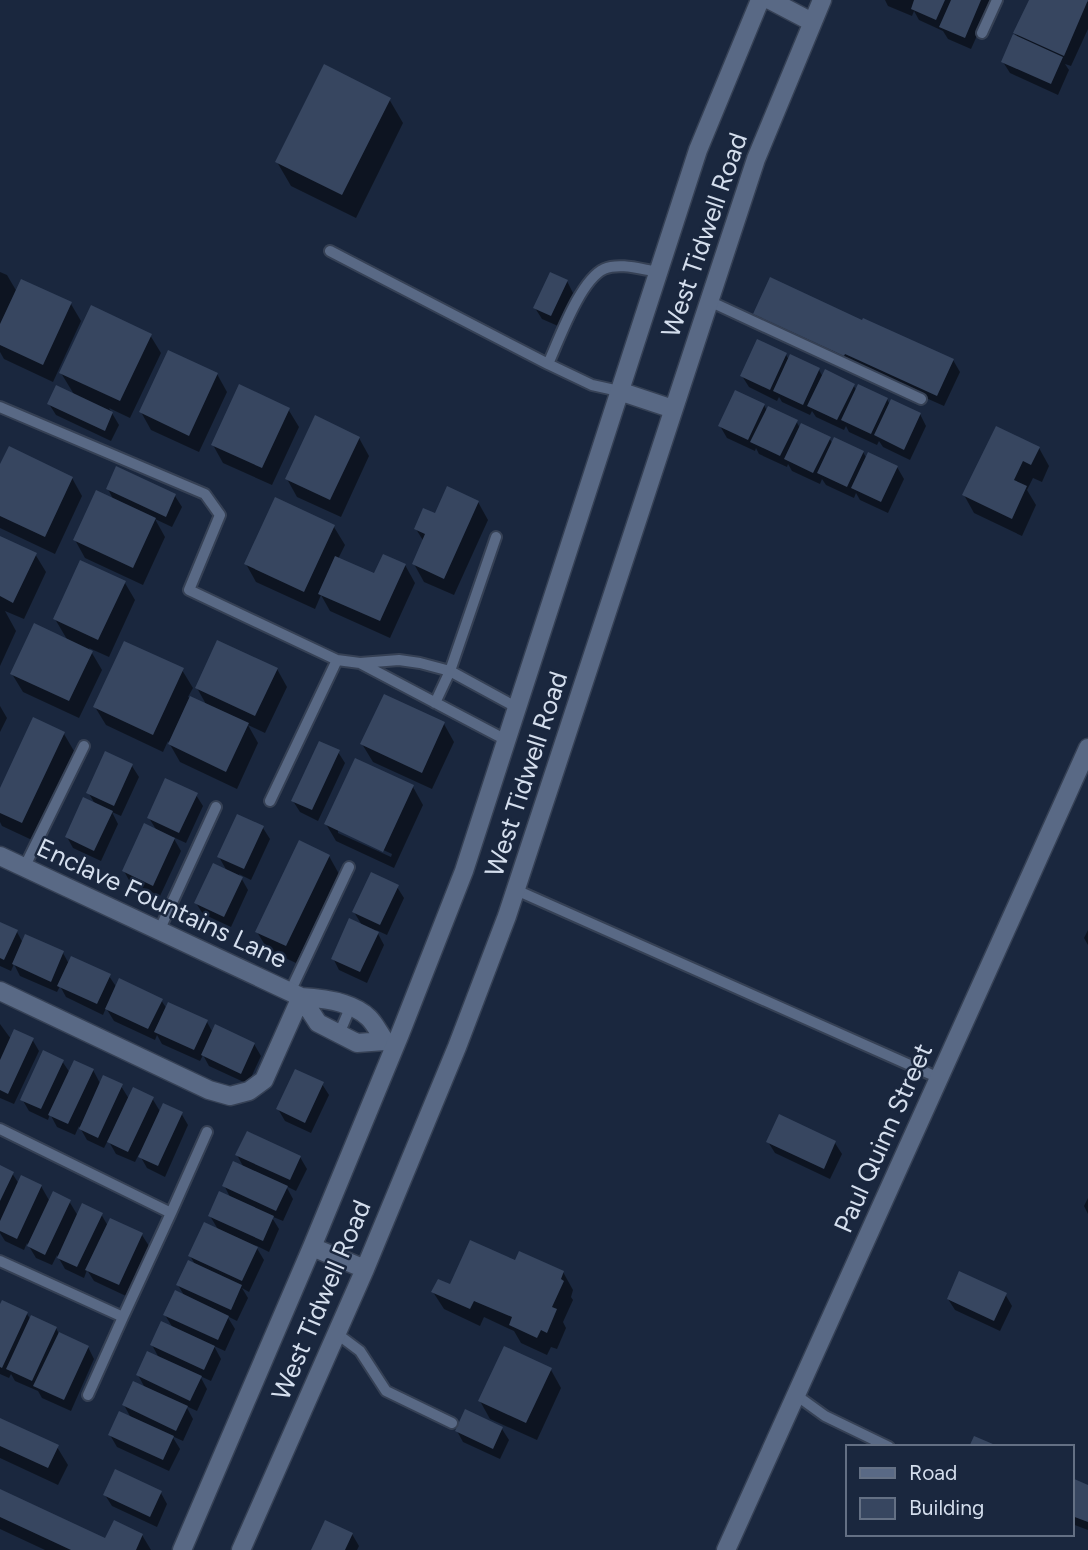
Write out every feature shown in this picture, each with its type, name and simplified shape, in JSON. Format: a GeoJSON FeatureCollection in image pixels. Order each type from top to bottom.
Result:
{"type":"FeatureCollection","features":[{"type":"Feature","properties":{"kind":"main road","name":"West Tidwell Road"},"geometry":{"type":"LineString","coordinates":[[182,1550],[312,1247],[390,1043],[464,871],[698,150],[760,0]]}},
{"type":"Feature","properties":{"kind":"main road"},"geometry":{"type":"LineString","coordinates":[[770,0],[812,22]]}},
{"type":"Feature","properties":{"kind":"main road","name":"West Tidwell Road"},"geometry":{"type":"LineString","coordinates":[[241,1550],[365,1269],[457,1047],[516,890],[756,159],[822,0]]}},
{"type":"Feature","properties":{"kind":"main road"},"geometry":{"type":"LineString","coordinates":[[619,391],[673,409]]}},
{"type":"Feature","properties":{"kind":"main road","name":"Paul Quinn Street"},"geometry":{"type":"LineString","coordinates":[[726,1550],[1088,748]]}},
{"type":"Feature","properties":{"kind":"main road","name":"Enclave Fountains Lane"},"geometry":{"type":"LineString","coordinates":[[0,856],[296,995],[330,999],[351,1008],[368,1017],[390,1043]]}},
{"type":"Feature","properties":{"kind":"main road"},"geometry":{"type":"LineString","coordinates":[[0,991],[209,1090],[230,1096],[249,1091],[264,1080],[296,995]]}},
{"type":"Feature","properties":{"kind":"main road","name":"Enclave Fountains Lane"},"geometry":{"type":"LineString","coordinates":[[296,995],[318,1023],[357,1044],[390,1043]]}},
{"type":"Feature","properties":{"kind":"main road"},"geometry":{"type":"LineString","coordinates":[[312,1247],[365,1269]]}},
{"type":"Feature","properties":{"kind":"lane"},"geometry":{"type":"LineString","coordinates":[[982,33],[997,0]]}},
{"type":"Feature","properties":{"kind":"lane"},"geometry":{"type":"LineString","coordinates":[[330,251],[592,385],[619,391]]}},
{"type":"Feature","properties":{"kind":"lane"},"geometry":{"type":"LineString","coordinates":[[548,363],[581,294],[593,278],[605,269],[624,267],[659,272]]}},
{"type":"Feature","properties":{"kind":"lane"},"geometry":{"type":"LineString","coordinates":[[709,301],[921,399]]}},
{"type":"Feature","properties":{"kind":"lane"},"geometry":{"type":"LineString","coordinates":[[0,407],[205,494],[220,515],[189,590],[337,660],[360,663],[399,660],[450,671],[516,707]]}},
{"type":"Feature","properties":{"kind":"lane"},"geometry":{"type":"LineString","coordinates":[[435,703],[450,671],[496,537]]}},
{"type":"Feature","properties":{"kind":"lane"},"geometry":{"type":"LineString","coordinates":[[270,801],[337,660]]}},
{"type":"Feature","properties":{"kind":"lane"},"geometry":{"type":"LineString","coordinates":[[360,663],[506,740]]}},
{"type":"Feature","properties":{"kind":"lane"},"geometry":{"type":"LineString","coordinates":[[24,867],[84,746]]}},
{"type":"Feature","properties":{"kind":"lane"},"geometry":{"type":"LineString","coordinates":[[159,931],[216,807]]}},
{"type":"Feature","properties":{"kind":"lane"},"geometry":{"type":"LineString","coordinates":[[296,995],[349,867]]}},
{"type":"Feature","properties":{"kind":"lane"},"geometry":{"type":"LineString","coordinates":[[516,890],[939,1078]]}},
{"type":"Feature","properties":{"kind":"lane"},"geometry":{"type":"LineString","coordinates":[[339,1034],[351,1008]]}},
{"type":"Feature","properties":{"kind":"lane"},"geometry":{"type":"LineString","coordinates":[[0,1129],[171,1213]]}},
{"type":"Feature","properties":{"kind":"lane"},"geometry":{"type":"LineString","coordinates":[[89,1395],[207,1132]]}},
{"type":"Feature","properties":{"kind":"lane"},"geometry":{"type":"LineString","coordinates":[[0,1261],[123,1317]]}},
{"type":"Feature","properties":{"kind":"lane"},"geometry":{"type":"LineString","coordinates":[[337,1333],[360,1351],[386,1391],[452,1423]]}},
{"type":"Feature","properties":{"kind":"lane"},"geometry":{"type":"LineString","coordinates":[[796,1395],[825,1416],[885,1445]]}},
{"type":"Feature","properties":{"kind":"building"},"geometry":{"type":"Polygon","coordinates":[[[914,0],[945,0],[936,20],[911,9],[914,0]]]}},
{"type":"Feature","properties":{"kind":"building"},"geometry":{"type":"Polygon","coordinates":[[[951,0],[981,0],[965,38],[939,27],[951,0]]]}},
{"type":"Feature","properties":{"kind":"building"},"geometry":{"type":"Polygon","coordinates":[[[1029,0],[1088,0],[1064,56],[1013,33],[1029,0]]]}},
{"type":"Feature","properties":{"kind":"building"},"geometry":{"type":"Polygon","coordinates":[[[1013,34],[1063,57],[1051,84],[1001,62],[1013,34]]]}},
{"type":"Feature","properties":{"kind":"building"},"geometry":{"type":"Polygon","coordinates":[[[324,64],[391,98],[342,195],[275,162],[324,64]]]}},
{"type":"Feature","properties":{"kind":"building"},"geometry":{"type":"Polygon","coordinates":[[[550,272],[568,280],[551,316],[533,308],[550,272]]]}},
{"type":"Feature","properties":{"kind":"building"},"geometry":{"type":"Polygon","coordinates":[[[770,277],[954,359],[937,396],[753,314],[770,277]]]}},
{"type":"Feature","properties":{"kind":"building"},"geometry":{"type":"Polygon","coordinates":[[[21,279],[72,302],[43,365],[0,345],[0,324],[21,279]]]}},
{"type":"Feature","properties":{"kind":"building"},"geometry":{"type":"Polygon","coordinates":[[[91,305],[152,334],[120,401],[59,373],[91,305]]]}},
{"type":"Feature","properties":{"kind":"building"},"geometry":{"type":"Polygon","coordinates":[[[757,339],[787,353],[770,390],[740,376],[757,339]]]}},
{"type":"Feature","properties":{"kind":"building"},"geometry":{"type":"Polygon","coordinates":[[[168,350],[218,373],[189,436],[139,412],[168,350]]]}},
{"type":"Feature","properties":{"kind":"building"},"geometry":{"type":"Polygon","coordinates":[[[790,354],[820,368],[803,405],[773,391],[790,354]]]}},
{"type":"Feature","properties":{"kind":"building"},"geometry":{"type":"Polygon","coordinates":[[[825,369],[855,384],[837,420],[807,406],[825,369]]]}},
{"type":"Feature","properties":{"kind":"building"},"geometry":{"type":"Polygon","coordinates":[[[239,384],[290,408],[262,468],[211,445],[239,384]]]}},
{"type":"Feature","properties":{"kind":"building"},"geometry":{"type":"Polygon","coordinates":[[[858,384],[888,398],[871,434],[841,420],[858,384]]]}},
{"type":"Feature","properties":{"kind":"building"},"geometry":{"type":"Polygon","coordinates":[[[56,385],[113,412],[105,431],[47,404],[56,385]]]}},
{"type":"Feature","properties":{"kind":"building"},"geometry":{"type":"Polygon","coordinates":[[[735,390],[765,404],[748,440],[718,426],[735,390]]]}},
{"type":"Feature","properties":{"kind":"building"},"geometry":{"type":"Polygon","coordinates":[[[891,399],[921,413],[904,450],[874,435],[891,399]]]}},
{"type":"Feature","properties":{"kind":"building"},"geometry":{"type":"Polygon","coordinates":[[[768,406],[798,420],[780,456],[750,442],[768,406]]]}},
{"type":"Feature","properties":{"kind":"building"},"geometry":{"type":"Polygon","coordinates":[[[315,415],[360,437],[330,500],[285,479],[315,415]]]}},
{"type":"Feature","properties":{"kind":"building"},"geometry":{"type":"Polygon","coordinates":[[[801,423],[831,437],[813,473],[784,459],[801,423]]]}},
{"type":"Feature","properties":{"kind":"building"},"geometry":{"type":"Polygon","coordinates":[[[996,426],[1040,447],[1031,465],[1023,461],[1014,480],[1027,486],[1012,519],[962,495],[996,426]]]}},
{"type":"Feature","properties":{"kind":"building"},"geometry":{"type":"Polygon","coordinates":[[[834,437],[864,451],[847,487],[817,473],[834,437]]]}},
{"type":"Feature","properties":{"kind":"building"},"geometry":{"type":"Polygon","coordinates":[[[9,446],[73,477],[45,537],[0,516],[0,464],[9,446]]]}},
{"type":"Feature","properties":{"kind":"building"},"geometry":{"type":"Polygon","coordinates":[[[868,452],[898,466],[881,502],[851,488],[868,452]]]}},
{"type":"Feature","properties":{"kind":"building"},"geometry":{"type":"Polygon","coordinates":[[[116,466],[176,494],[166,517],[106,489],[116,466]]]}},
{"type":"Feature","properties":{"kind":"building"},"geometry":{"type":"Polygon","coordinates":[[[447,486],[479,501],[444,579],[412,564],[425,534],[414,529],[423,508],[435,513],[447,486]]]}},
{"type":"Feature","properties":{"kind":"building"},"geometry":{"type":"Polygon","coordinates":[[[96,490],[156,518],[133,568],[73,540],[96,490]]]}},
{"type":"Feature","properties":{"kind":"building"},"geometry":{"type":"Polygon","coordinates":[[[275,497],[335,525],[304,592],[244,564],[275,497]]]}},
{"type":"Feature","properties":{"kind":"building"},"geometry":{"type":"Polygon","coordinates":[[[0,536],[37,553],[13,603],[0,596],[0,536]]]}},
{"type":"Feature","properties":{"kind":"building"},"geometry":{"type":"Polygon","coordinates":[[[383,554],[406,564],[380,621],[318,594],[335,556],[374,573],[383,554]]]}},
{"type":"Feature","properties":{"kind":"building"},"geometry":{"type":"Polygon","coordinates":[[[80,560],[126,581],[98,640],[53,619],[80,560]]]}},
{"type":"Feature","properties":{"kind":"building"},"geometry":{"type":"Polygon","coordinates":[[[34,623],[93,651],[69,701],[10,674],[34,623]]]}},
{"type":"Feature","properties":{"kind":"building"},"geometry":{"type":"Polygon","coordinates":[[[217,640],[278,668],[255,716],[195,688],[217,640]]]}},
{"type":"Feature","properties":{"kind":"building"},"geometry":{"type":"Polygon","coordinates":[[[124,641],[184,668],[153,735],[93,707],[124,641]]]}},
{"type":"Feature","properties":{"kind":"building"},"geometry":{"type":"Polygon","coordinates":[[[384,694],[445,722],[422,773],[360,744],[384,694]]]}},
{"type":"Feature","properties":{"kind":"building"},"geometry":{"type":"Polygon","coordinates":[[[190,696],[249,723],[226,772],[168,744],[190,696]]]}},
{"type":"Feature","properties":{"kind":"building"},"geometry":{"type":"Polygon","coordinates":[[[33,717],[65,732],[22,823],[0,813],[0,788],[33,717]]]}},
{"type":"Feature","properties":{"kind":"building"},"geometry":{"type":"Polygon","coordinates":[[[319,741],[340,750],[312,810],[291,801],[319,741]]]}},
{"type":"Feature","properties":{"kind":"building"},"geometry":{"type":"Polygon","coordinates":[[[105,751],[133,764],[114,806],[86,793],[105,751]]]}},
{"type":"Feature","properties":{"kind":"building"},"geometry":{"type":"Polygon","coordinates":[[[355,758],[414,785],[383,852],[324,824],[355,758]]]}},
{"type":"Feature","properties":{"kind":"building"},"geometry":{"type":"Polygon","coordinates":[[[165,778],[198,793],[179,833],[147,818],[165,778]]]}},
{"type":"Feature","properties":{"kind":"building"},"geometry":{"type":"Polygon","coordinates":[[[83,797],[113,811],[94,851],[65,837],[83,797]]]}},
{"type":"Feature","properties":{"kind":"building"},"geometry":{"type":"Polygon","coordinates":[[[237,814],[264,826],[244,869],[217,857],[237,814]]]}},
{"type":"Feature","properties":{"kind":"building"},"geometry":{"type":"Polygon","coordinates":[[[144,823],[175,838],[153,886],[122,871],[144,823]]]}},
{"type":"Feature","properties":{"kind":"building"},"geometry":{"type":"Polygon","coordinates":[[[299,840],[330,855],[286,946],[255,932],[299,840]]]}},
{"type":"Feature","properties":{"kind":"building"},"geometry":{"type":"Polygon","coordinates":[[[213,863],[243,877],[224,917],[194,903],[213,863]]]}},
{"type":"Feature","properties":{"kind":"building"},"geometry":{"type":"Polygon","coordinates":[[[371,872],[399,885],[380,925],[352,912],[371,872]]]}},
{"type":"Feature","properties":{"kind":"building"},"geometry":{"type":"Polygon","coordinates":[[[349,918],[379,932],[360,972],[331,959],[349,918]]]}},
{"type":"Feature","properties":{"kind":"building"},"geometry":{"type":"Polygon","coordinates":[[[0,922],[18,930],[4,960],[0,958],[0,922]]]}},
{"type":"Feature","properties":{"kind":"building"},"geometry":{"type":"Polygon","coordinates":[[[25,934],[64,951],[51,982],[12,964],[25,934]]]}},
{"type":"Feature","properties":{"kind":"building"},"geometry":{"type":"Polygon","coordinates":[[[71,956],[111,974],[97,1004],[57,986],[71,956]]]}},
{"type":"Feature","properties":{"kind":"building"},"geometry":{"type":"Polygon","coordinates":[[[119,978],[163,999],[148,1029],[105,1009],[119,978]]]}},
{"type":"Feature","properties":{"kind":"building"},"geometry":{"type":"Polygon","coordinates":[[[168,1002],[208,1020],[194,1050],[154,1032],[168,1002]]]}},
{"type":"Feature","properties":{"kind":"building"},"geometry":{"type":"Polygon","coordinates":[[[215,1024],[255,1043],[241,1074],[201,1055],[215,1024]]]}},
{"type":"Feature","properties":{"kind":"building"},"geometry":{"type":"Polygon","coordinates":[[[14,1029],[34,1038],[8,1094],[0,1090],[0,1060],[14,1029]]]}},
{"type":"Feature","properties":{"kind":"building"},"geometry":{"type":"Polygon","coordinates":[[[43,1050],[64,1060],[41,1109],[20,1100],[43,1050]]]}},
{"type":"Feature","properties":{"kind":"building"},"geometry":{"type":"Polygon","coordinates":[[[74,1060],[94,1069],[68,1124],[48,1115],[74,1060]]]}},
{"type":"Feature","properties":{"kind":"building"},"geometry":{"type":"Polygon","coordinates":[[[295,1069],[324,1082],[305,1123],[276,1109],[295,1069]]]}},
{"type":"Feature","properties":{"kind":"building"},"geometry":{"type":"Polygon","coordinates":[[[103,1075],[123,1084],[98,1138],[79,1129],[103,1075]]]}},
{"type":"Feature","properties":{"kind":"building"},"geometry":{"type":"Polygon","coordinates":[[[133,1087],[154,1097],[128,1152],[107,1142],[133,1087]]]}},
{"type":"Feature","properties":{"kind":"building"},"geometry":{"type":"Polygon","coordinates":[[[163,1103],[183,1112],[158,1166],[138,1157],[163,1103]]]}},
{"type":"Feature","properties":{"kind":"building"},"geometry":{"type":"Polygon","coordinates":[[[779,1114],[836,1141],[824,1169],[766,1142],[779,1114]]]}},
{"type":"Feature","properties":{"kind":"building"},"geometry":{"type":"Polygon","coordinates":[[[247,1131],[301,1156],[290,1180],[235,1155],[247,1131]]]}},
{"type":"Feature","properties":{"kind":"building"},"geometry":{"type":"Polygon","coordinates":[[[233,1161],[288,1186],[276,1211],[222,1186],[233,1161]]]}},
{"type":"Feature","properties":{"kind":"building"},"geometry":{"type":"Polygon","coordinates":[[[0,1165],[14,1172],[0,1201],[0,1165]]]}},
{"type":"Feature","properties":{"kind":"building"},"geometry":{"type":"Polygon","coordinates":[[[21,1175],[42,1185],[17,1239],[0,1231],[0,1221],[21,1175]]]}},
{"type":"Feature","properties":{"kind":"building"},"geometry":{"type":"Polygon","coordinates":[[[53,1191],[71,1200],[45,1255],[27,1246],[53,1191]]]}},
{"type":"Feature","properties":{"kind":"building"},"geometry":{"type":"Polygon","coordinates":[[[219,1191],[274,1216],[263,1241],[208,1216],[219,1191]]]}},
{"type":"Feature","properties":{"kind":"building"},"geometry":{"type":"Polygon","coordinates":[[[82,1203],[103,1213],[77,1267],[57,1258],[82,1203]]]}},
{"type":"Feature","properties":{"kind":"building"},"geometry":{"type":"Polygon","coordinates":[[[110,1218],[143,1233],[119,1285],[85,1270],[110,1218]]]}},
{"type":"Feature","properties":{"kind":"building"},"geometry":{"type":"Polygon","coordinates":[[[204,1222],[258,1247],[242,1281],[188,1256],[204,1222]]]}},
{"type":"Feature","properties":{"kind":"building"},"geometry":{"type":"Polygon","coordinates":[[[470,1240],[515,1260],[519,1251],[564,1271],[561,1279],[564,1281],[552,1307],[557,1309],[547,1333],[541,1330],[537,1338],[509,1325],[512,1317],[474,1301],[470,1309],[431,1292],[438,1279],[450,1284],[470,1240]]]}},
{"type":"Feature","properties":{"kind":"building"},"geometry":{"type":"Polygon","coordinates":[[[188,1260],[242,1285],[231,1310],[176,1285],[188,1260]]]}},
{"type":"Feature","properties":{"kind":"building"},"geometry":{"type":"Polygon","coordinates":[[[959,1271],[1007,1293],[994,1321],[947,1299],[959,1271]]]}},
{"type":"Feature","properties":{"kind":"building"},"geometry":{"type":"Polygon","coordinates":[[[175,1290],[229,1316],[218,1340],[163,1315],[175,1290]]]}},
{"type":"Feature","properties":{"kind":"building"},"geometry":{"type":"Polygon","coordinates":[[[2,1300],[28,1312],[2,1368],[0,1304],[2,1300]]]}},
{"type":"Feature","properties":{"kind":"building"},"geometry":{"type":"Polygon","coordinates":[[[31,1315],[57,1327],[32,1381],[6,1369],[31,1315]]]}},
{"type":"Feature","properties":{"kind":"building"},"geometry":{"type":"Polygon","coordinates":[[[161,1321],[215,1346],[204,1370],[150,1345],[161,1321]]]}},
{"type":"Feature","properties":{"kind":"building"},"geometry":{"type":"Polygon","coordinates":[[[59,1332],[89,1346],[64,1400],[33,1386],[59,1332]]]}},
{"type":"Feature","properties":{"kind":"building"},"geometry":{"type":"Polygon","coordinates":[[[504,1346],[552,1368],[526,1423],[478,1401],[504,1346]]]}},
{"type":"Feature","properties":{"kind":"building"},"geometry":{"type":"Polygon","coordinates":[[[147,1351],[202,1376],[190,1401],[136,1375],[147,1351]]]}},
{"type":"Feature","properties":{"kind":"building"},"geometry":{"type":"Polygon","coordinates":[[[133,1381],[188,1406],[176,1431],[122,1405],[133,1381]]]}},
{"type":"Feature","properties":{"kind":"building"},"geometry":{"type":"Polygon","coordinates":[[[465,1409],[503,1427],[493,1449],[455,1431],[465,1409]]]}},
{"type":"Feature","properties":{"kind":"building"},"geometry":{"type":"Polygon","coordinates":[[[119,1411],[174,1436],[163,1460],[108,1435],[119,1411]]]}},
{"type":"Feature","properties":{"kind":"building"},"geometry":{"type":"Polygon","coordinates":[[[0,1418],[59,1445],[48,1468],[0,1446],[0,1418]]]}},
{"type":"Feature","properties":{"kind":"building"},"geometry":{"type":"Polygon","coordinates":[[[974,1436],[995,1445],[970,1445],[974,1436]]]}},
{"type":"Feature","properties":{"kind":"building"},"geometry":{"type":"Polygon","coordinates":[[[115,1469],[162,1491],[150,1517],[103,1495],[115,1469]]]}},
{"type":"Feature","properties":{"kind":"building"},"geometry":{"type":"Polygon","coordinates":[[[1074,1479],[1088,1485],[1088,1522],[1074,1517],[1074,1479]]]}},
{"type":"Feature","properties":{"kind":"building"},"geometry":{"type":"Polygon","coordinates":[[[0,1489],[105,1538],[114,1520],[143,1534],[136,1550],[71,1550],[0,1517],[0,1489]]]}},
{"type":"Feature","properties":{"kind":"building"},"geometry":{"type":"Polygon","coordinates":[[[325,1520],[353,1533],[345,1550],[311,1550],[325,1520]]]}}]}
